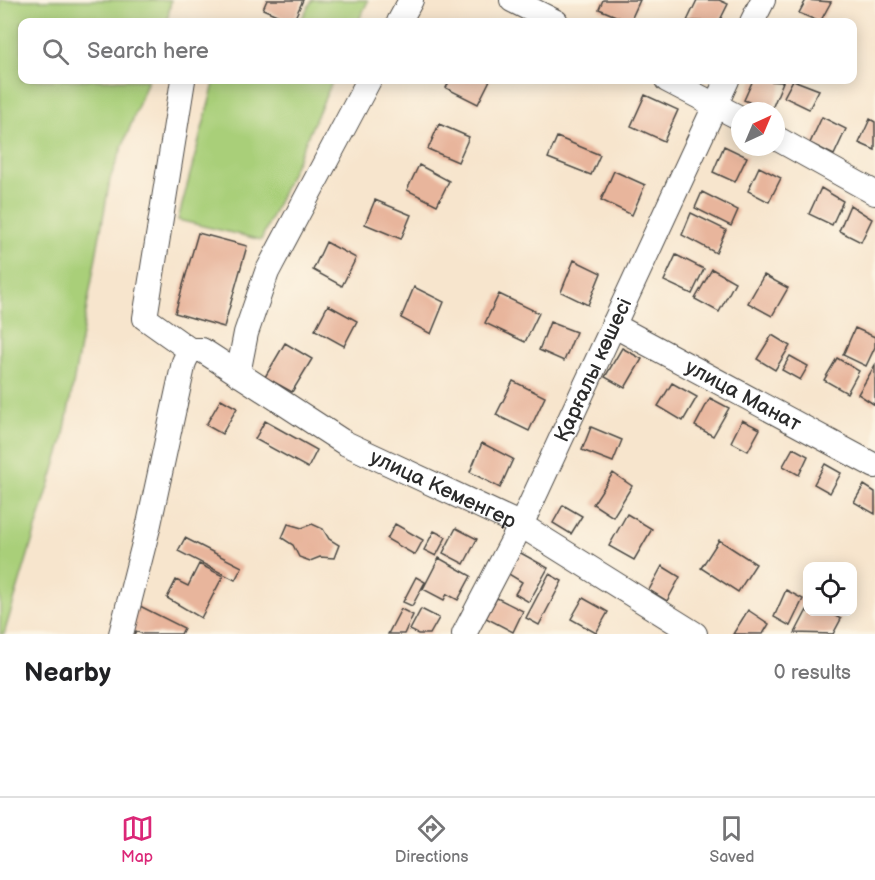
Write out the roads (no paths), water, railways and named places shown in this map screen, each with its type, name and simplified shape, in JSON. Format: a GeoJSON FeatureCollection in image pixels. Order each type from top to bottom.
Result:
{"type":"FeatureCollection","features":[{"type":"Feature","properties":{"kind":"street"},"geometry":{"type":"LineString","coordinates":[[401,18],[411,0]]}},
{"type":"Feature","properties":{"kind":"street"},"geometry":{"type":"LineString","coordinates":[[512,0],[548,18]]}},
{"type":"Feature","properties":{"kind":"street"},"geometry":{"type":"LineString","coordinates":[[754,18],[763,0]]}},
{"type":"Feature","properties":{"kind":"street","name":"улица Кеменгер"},"geometry":{"type":"LineString","coordinates":[[182,84],[145,318],[190,350],[202,350],[345,443],[521,525],[695,634]]}},
{"type":"Feature","properties":{"kind":"street"},"geometry":{"type":"LineString","coordinates":[[238,374],[246,333],[267,272],[367,84]]}},
{"type":"Feature","properties":{"kind":"street"},"geometry":{"type":"LineString","coordinates":[[675,84],[731,113]]}},
{"type":"Feature","properties":{"kind":"street","name":"Қарғалы көшесі"},"geometry":{"type":"LineString","coordinates":[[464,634],[521,525],[725,84]]}},
{"type":"Feature","properties":{"kind":"street"},"geometry":{"type":"LineString","coordinates":[[785,143],[875,193]]}},
{"type":"Feature","properties":{"kind":"street","name":"улица Манат"},"geometry":{"type":"LineString","coordinates":[[613,325],[875,466]]}},
{"type":"Feature","properties":{"kind":"street"},"geometry":{"type":"LineString","coordinates":[[121,634],[149,524],[183,362],[190,350]]}}]}
